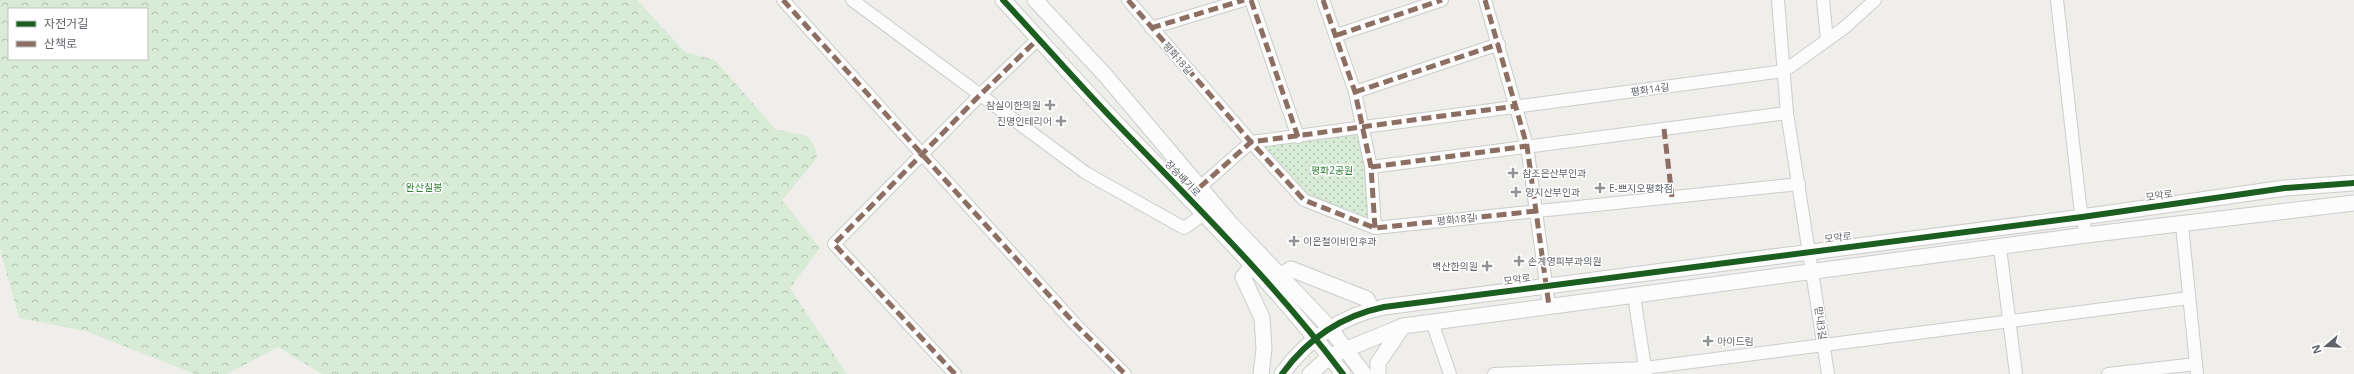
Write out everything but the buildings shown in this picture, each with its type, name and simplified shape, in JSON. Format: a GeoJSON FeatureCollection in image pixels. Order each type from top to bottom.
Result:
{"type":"FeatureCollection","features":[{"type":"Feature","properties":{"kind":"street"},"geometry":{"type":"LineString","coordinates":[[783,0],[921,155],[1075,324],[1125,374]]}},
{"type":"Feature","properties":{"kind":"street"},"geometry":{"type":"LineString","coordinates":[[852,0],[1086,173],[1184,228],[1204,214]]}},
{"type":"Feature","properties":{"kind":"street","name":"장승배기로"},"geometry":{"type":"LineString","coordinates":[[1003,0],[1120,128],[1204,214],[1252,266],[1330,356],[1343,374]]}},
{"type":"Feature","properties":{"kind":"street","name":"장승배기로"},"geometry":{"type":"LineString","coordinates":[[1035,0],[1105,76],[1231,224],[1329,327],[1347,349],[1364,374]]}},
{"type":"Feature","properties":{"kind":"street","name":"평화18길"},"geometry":{"type":"LineString","coordinates":[[1128,0],[1251,142],[1304,200],[1375,228],[1537,211]]}},
{"type":"Feature","properties":{"kind":"street"},"geometry":{"type":"LineString","coordinates":[[1152,28],[1244,0]]}},
{"type":"Feature","properties":{"kind":"street"},"geometry":{"type":"LineString","coordinates":[[1251,0],[1298,137]]}},
{"type":"Feature","properties":{"kind":"street"},"geometry":{"type":"LineString","coordinates":[[1323,0],[1337,35],[1356,92],[1371,167],[1375,228]]}},
{"type":"Feature","properties":{"kind":"street"},"geometry":{"type":"LineString","coordinates":[[1337,35],[1442,0]]}},
{"type":"Feature","properties":{"kind":"street"},"geometry":{"type":"LineString","coordinates":[[1484,0],[1499,44],[1527,146],[1537,211],[1548,306]]}},
{"type":"Feature","properties":{"kind":"street"},"geometry":{"type":"LineString","coordinates":[[1778,0],[1787,113],[1813,272]]}},
{"type":"Feature","properties":{"kind":"street"},"geometry":{"type":"LineString","coordinates":[[1823,0],[1827,40]]}},
{"type":"Feature","properties":{"kind":"street"},"geometry":{"type":"LineString","coordinates":[[1784,71],[1844,28],[1875,0]]}},
{"type":"Feature","properties":{"kind":"street"},"geometry":{"type":"LineString","coordinates":[[2057,0],[2082,217],[2086,235]]}},
{"type":"Feature","properties":{"kind":"street"},"geometry":{"type":"LineString","coordinates":[[955,374],[834,244],[1038,38]]}},
{"type":"Feature","properties":{"kind":"street"},"geometry":{"type":"LineString","coordinates":[[1356,92],[1499,44]]}},
{"type":"Feature","properties":{"kind":"street","name":"평화14길"},"geometry":{"type":"LineString","coordinates":[[1516,106],[1784,71]]}},
{"type":"Feature","properties":{"kind":"street"},"geometry":{"type":"LineString","coordinates":[[1200,187],[1251,142],[1298,137],[1516,106]]}},
{"type":"Feature","properties":{"kind":"street"},"geometry":{"type":"LineString","coordinates":[[1371,167],[1787,113]]}},
{"type":"Feature","properties":{"kind":"street","name":"모악로"},"geometry":{"type":"LineString","coordinates":[[1282,374],[1314,338],[1329,327],[1356,314],[1372,309],[1810,250],[2082,217],[2285,188],[2354,183]]}},
{"type":"Feature","properties":{"kind":"street"},"geometry":{"type":"LineString","coordinates":[[1537,211],[1799,184]]}},
{"type":"Feature","properties":{"kind":"street"},"geometry":{"type":"LineString","coordinates":[[1310,374],[1330,356],[1402,326],[2000,248],[2086,235],[2182,225],[2354,203]]}},
{"type":"Feature","properties":{"kind":"street"},"geometry":{"type":"LineString","coordinates":[[2108,374],[2197,369],[2182,225]]}},
{"type":"Feature","properties":{"kind":"street"},"geometry":{"type":"LineString","coordinates":[[2000,248],[2016,374]]}},
{"type":"Feature","properties":{"kind":"street"},"geometry":{"type":"LineString","coordinates":[[1252,266],[1244,277],[1262,318],[1264,348],[1261,374]]}},
{"type":"Feature","properties":{"kind":"street"},"geometry":{"type":"LineString","coordinates":[[1281,275],[1291,269],[1367,299],[1372,309]]}},
{"type":"Feature","properties":{"kind":"street","name":"맏내3길"},"geometry":{"type":"LineString","coordinates":[[1813,272],[1828,374]]}},
{"type":"Feature","properties":{"kind":"street"},"geometry":{"type":"LineString","coordinates":[[1634,296],[1646,371]]}},
{"type":"Feature","properties":{"kind":"street"},"geometry":{"type":"LineString","coordinates":[[1494,374],[1646,371],[1824,345],[2189,298]]}},
{"type":"Feature","properties":{"kind":"street"},"geometry":{"type":"LineString","coordinates":[[1432,322],[1450,374]]}},
{"type":"Feature","properties":{"kind":"street"},"geometry":{"type":"LineString","coordinates":[[1378,374],[1378,363],[1402,326]]}},
{"type":"Feature","properties":{"kind":"green space","name":"완산칠봉"},"geometry":{"type":"Polygon","coordinates":[[[0,0],[637,0],[685,52],[715,60],[775,129],[807,136],[815,147],[817,158],[782,200],[820,248],[790,288],[847,374],[322,374],[278,347],[227,374],[195,374],[86,331],[19,318],[0,249],[0,0]]]}},
{"type":"Feature","properties":{"kind":"green space","name":"평화2공원"},"geometry":{"type":"Polygon","coordinates":[[[1363,128],[1375,228],[1304,200],[1251,142],[1363,128]]]}},
{"type":"Feature","properties":{"kind":"marked path"},"geometry":{"type":"LineString","coordinates":[[783,0],[1075,324],[1125,374]]}},
{"type":"Feature","properties":{"kind":"marked path"},"geometry":{"type":"LineString","coordinates":[[1128,0],[1251,142],[1304,200],[1375,228],[1537,211]]}},
{"type":"Feature","properties":{"kind":"marked path"},"geometry":{"type":"LineString","coordinates":[[1151,28],[1244,0]]}},
{"type":"Feature","properties":{"kind":"marked path"},"geometry":{"type":"LineString","coordinates":[[1251,0],[1298,137]]}},
{"type":"Feature","properties":{"kind":"marked path"},"geometry":{"type":"LineString","coordinates":[[1323,0],[1355,92],[1371,167],[1375,228]]}},
{"type":"Feature","properties":{"kind":"marked path"},"geometry":{"type":"LineString","coordinates":[[1337,35],[1442,0]]}},
{"type":"Feature","properties":{"kind":"marked path"},"geometry":{"type":"LineString","coordinates":[[1485,0],[1527,146],[1549,306]]}},
{"type":"Feature","properties":{"kind":"marked path"},"geometry":{"type":"LineString","coordinates":[[955,374],[834,244],[981,94],[1039,38]]}},
{"type":"Feature","properties":{"kind":"marked path"},"geometry":{"type":"LineString","coordinates":[[1355,92],[1499,44]]}},
{"type":"Feature","properties":{"kind":"marked path"},"geometry":{"type":"LineString","coordinates":[[1200,187],[1251,142],[1516,106]]}},
{"type":"Feature","properties":{"kind":"marked path"},"geometry":{"type":"LineString","coordinates":[[1664,129],[1672,197]]}},
{"type":"Feature","properties":{"kind":"marked path"},"geometry":{"type":"LineString","coordinates":[[1371,167],[1527,146]]}},
{"type":"Feature","properties":{"kind":"cycle path"},"geometry":{"type":"LineString","coordinates":[[1003,0],[1092,97],[1236,248],[1318,341],[1343,374]]}},
{"type":"Feature","properties":{"kind":"cycle path"},"geometry":{"type":"LineString","coordinates":[[1282,374],[1292,361],[1314,339],[1327,330],[1354,316],[1384,307],[2082,217],[2285,188],[2354,183]]}},
{"type":"Feature","properties":{"kind":"place","name":"참실이한의원"},"geometry":{"type":"Point","coordinates":[1050,105]}},
{"type":"Feature","properties":{"kind":"place","name":"진명인테리어"},"geometry":{"type":"Point","coordinates":[1061,121]}},
{"type":"Feature","properties":{"kind":"place","name":"참조은산부인과"},"geometry":{"type":"Point","coordinates":[1513,173]}},
{"type":"Feature","properties":{"kind":"place","name":"E-쁘지오평화점"},"geometry":{"type":"Point","coordinates":[1600,188]}},
{"type":"Feature","properties":{"kind":"place","name":"양지산부인과"},"geometry":{"type":"Point","coordinates":[1516,192]}},
{"type":"Feature","properties":{"kind":"place","name":"이은철이비인후과"},"geometry":{"type":"Point","coordinates":[1294,241]}},
{"type":"Feature","properties":{"kind":"place","name":"손계영피부과의원"},"geometry":{"type":"Point","coordinates":[1519,261]}},
{"type":"Feature","properties":{"kind":"place","name":"백산한의원"},"geometry":{"type":"Point","coordinates":[1487,266]}},
{"type":"Feature","properties":{"kind":"place","name":"아이드림"},"geometry":{"type":"Point","coordinates":[1708,341]}}]}
